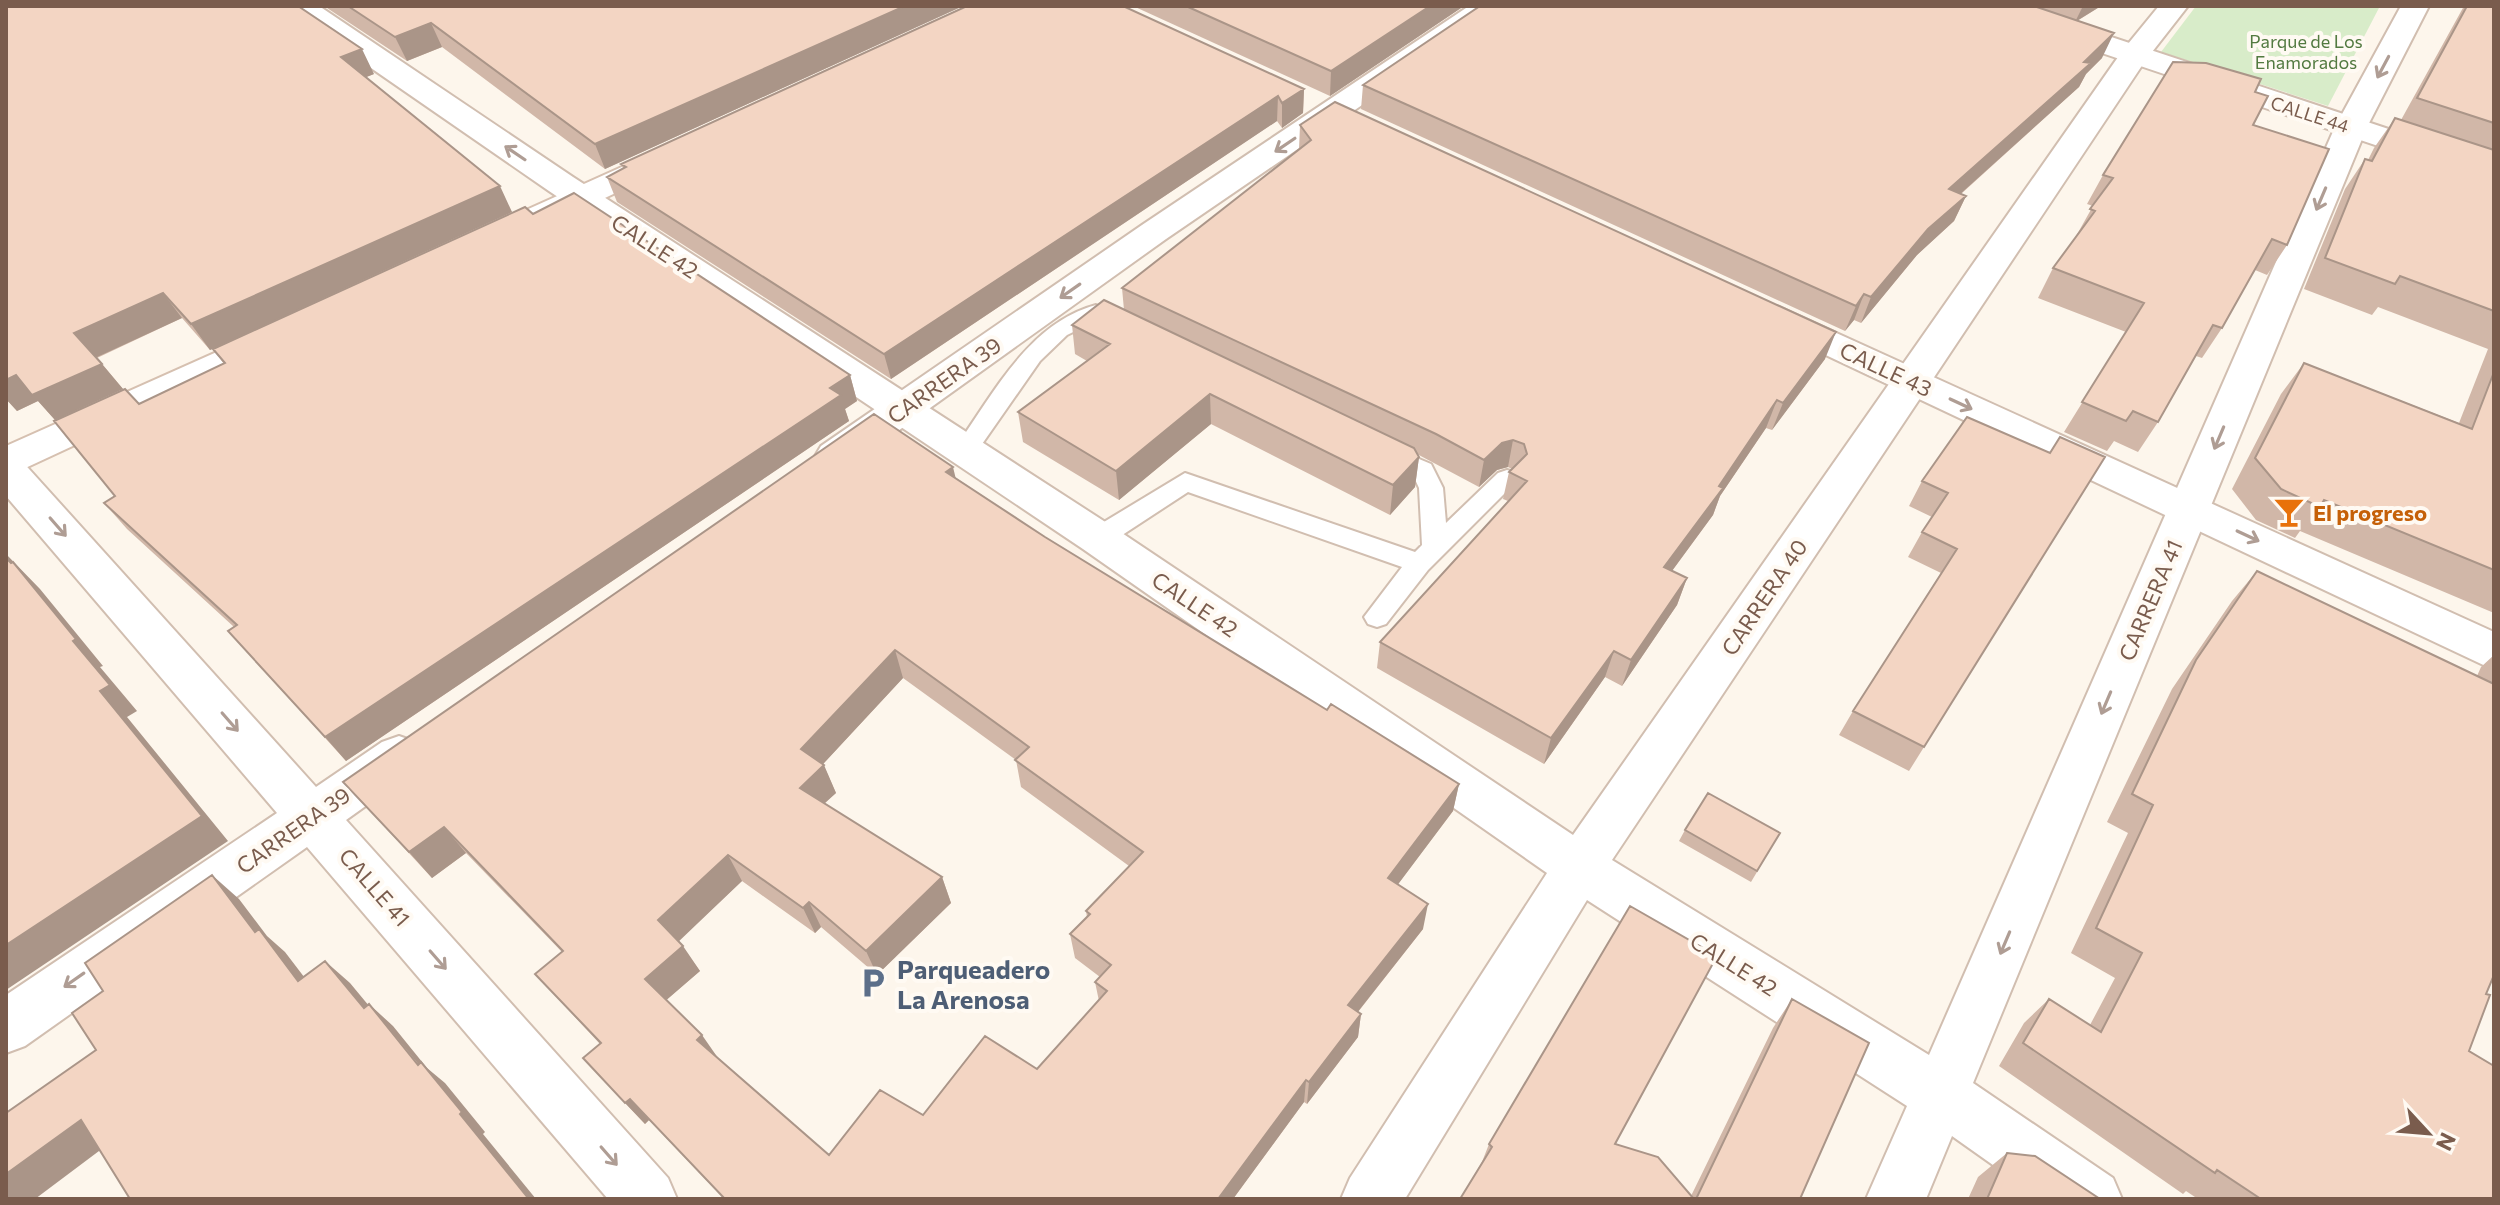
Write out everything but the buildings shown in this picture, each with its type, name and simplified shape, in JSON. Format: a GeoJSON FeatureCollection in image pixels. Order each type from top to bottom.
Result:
{"type":"FeatureCollection","features":[{"type":"Feature","properties":{"kind":"street","name":"CALLE 42"},"geometry":{"type":"LineString","coordinates":[[300,6],[580,197],[1098,538],[1579,867],[1941,1095],[2092,1199]]}},
{"type":"Feature","properties":{"kind":"street","name":"CARRERA 39"},"geometry":{"type":"LineString","coordinates":[[799,481],[1154,232],[1348,119],[1488,6]]}},
{"type":"Feature","properties":{"kind":"street","name":"CALLE 44"},"geometry":{"type":"LineString","coordinates":[[1990,6],[2494,175]]}},
{"type":"Feature","properties":{"kind":"street","name":"CARRERA 40"},"geometry":{"type":"LineString","coordinates":[[1371,1199],[1579,867],[2134,56],[2174,6]]}},
{"type":"Feature","properties":{"kind":"street","name":"CARRERA 41"},"geometry":{"type":"LineString","coordinates":[[1896,1199],[2351,127],[2415,6]]}},
{"type":"Feature","properties":{"kind":"street"},"geometry":{"type":"LineString","coordinates":[[1295,95],[1348,119]]}},
{"type":"Feature","properties":{"kind":"street"},"geometry":{"type":"LineString","coordinates":[[494,237],[694,144]]}},
{"type":"Feature","properties":{"kind":"street","name":"CALLE 43"},"geometry":{"type":"LineString","coordinates":[[1753,307],[2494,652]]}},
{"type":"Feature","properties":{"kind":"street"},"geometry":{"type":"LineString","coordinates":[[6,463],[307,323]]}},
{"type":"Feature","properties":{"kind":"street","name":"CALLE 41"},"geometry":{"type":"LineString","coordinates":[[6,469],[647,1199]]}},
{"type":"Feature","properties":{"kind":"street","name":"CARRERA 39"},"geometry":{"type":"LineString","coordinates":[[6,1027],[431,734]]}},
{"type":"Feature","properties":{"kind":"lane"},"geometry":{"type":"LineString","coordinates":[[965,451],[1032,356],[1059,330],[1096,312],[1124,326]]}},
{"type":"Feature","properties":{"kind":"lane"},"geometry":{"type":"LineString","coordinates":[[1366,443],[1423,470],[1431,488],[1427,554]]}},
{"type":"Feature","properties":{"kind":"lane"},"geometry":{"type":"LineString","coordinates":[[1377,617],[1427,554],[1507,479]]}},
{"type":"Feature","properties":{"kind":"lane"},"geometry":{"type":"LineString","coordinates":[[1098,538],[1185,482],[1427,554]]}},
{"type":"Feature","properties":{"kind":"green space","name":"Parque de Los Enamorados"},"geometry":{"type":"Polygon","coordinates":[[[2196,6],[2380,6],[2328,106],[2161,52],[2196,6]]]}},
{"type":"Feature","properties":{"kind":"place","name":"El progreso"},"geometry":{"type":"Point","coordinates":[2289,512]}},
{"type":"Feature","properties":{"kind":"place","name":"Parqueadero La Arenosa"},"geometry":{"type":"Point","coordinates":[873,983]}}]}
